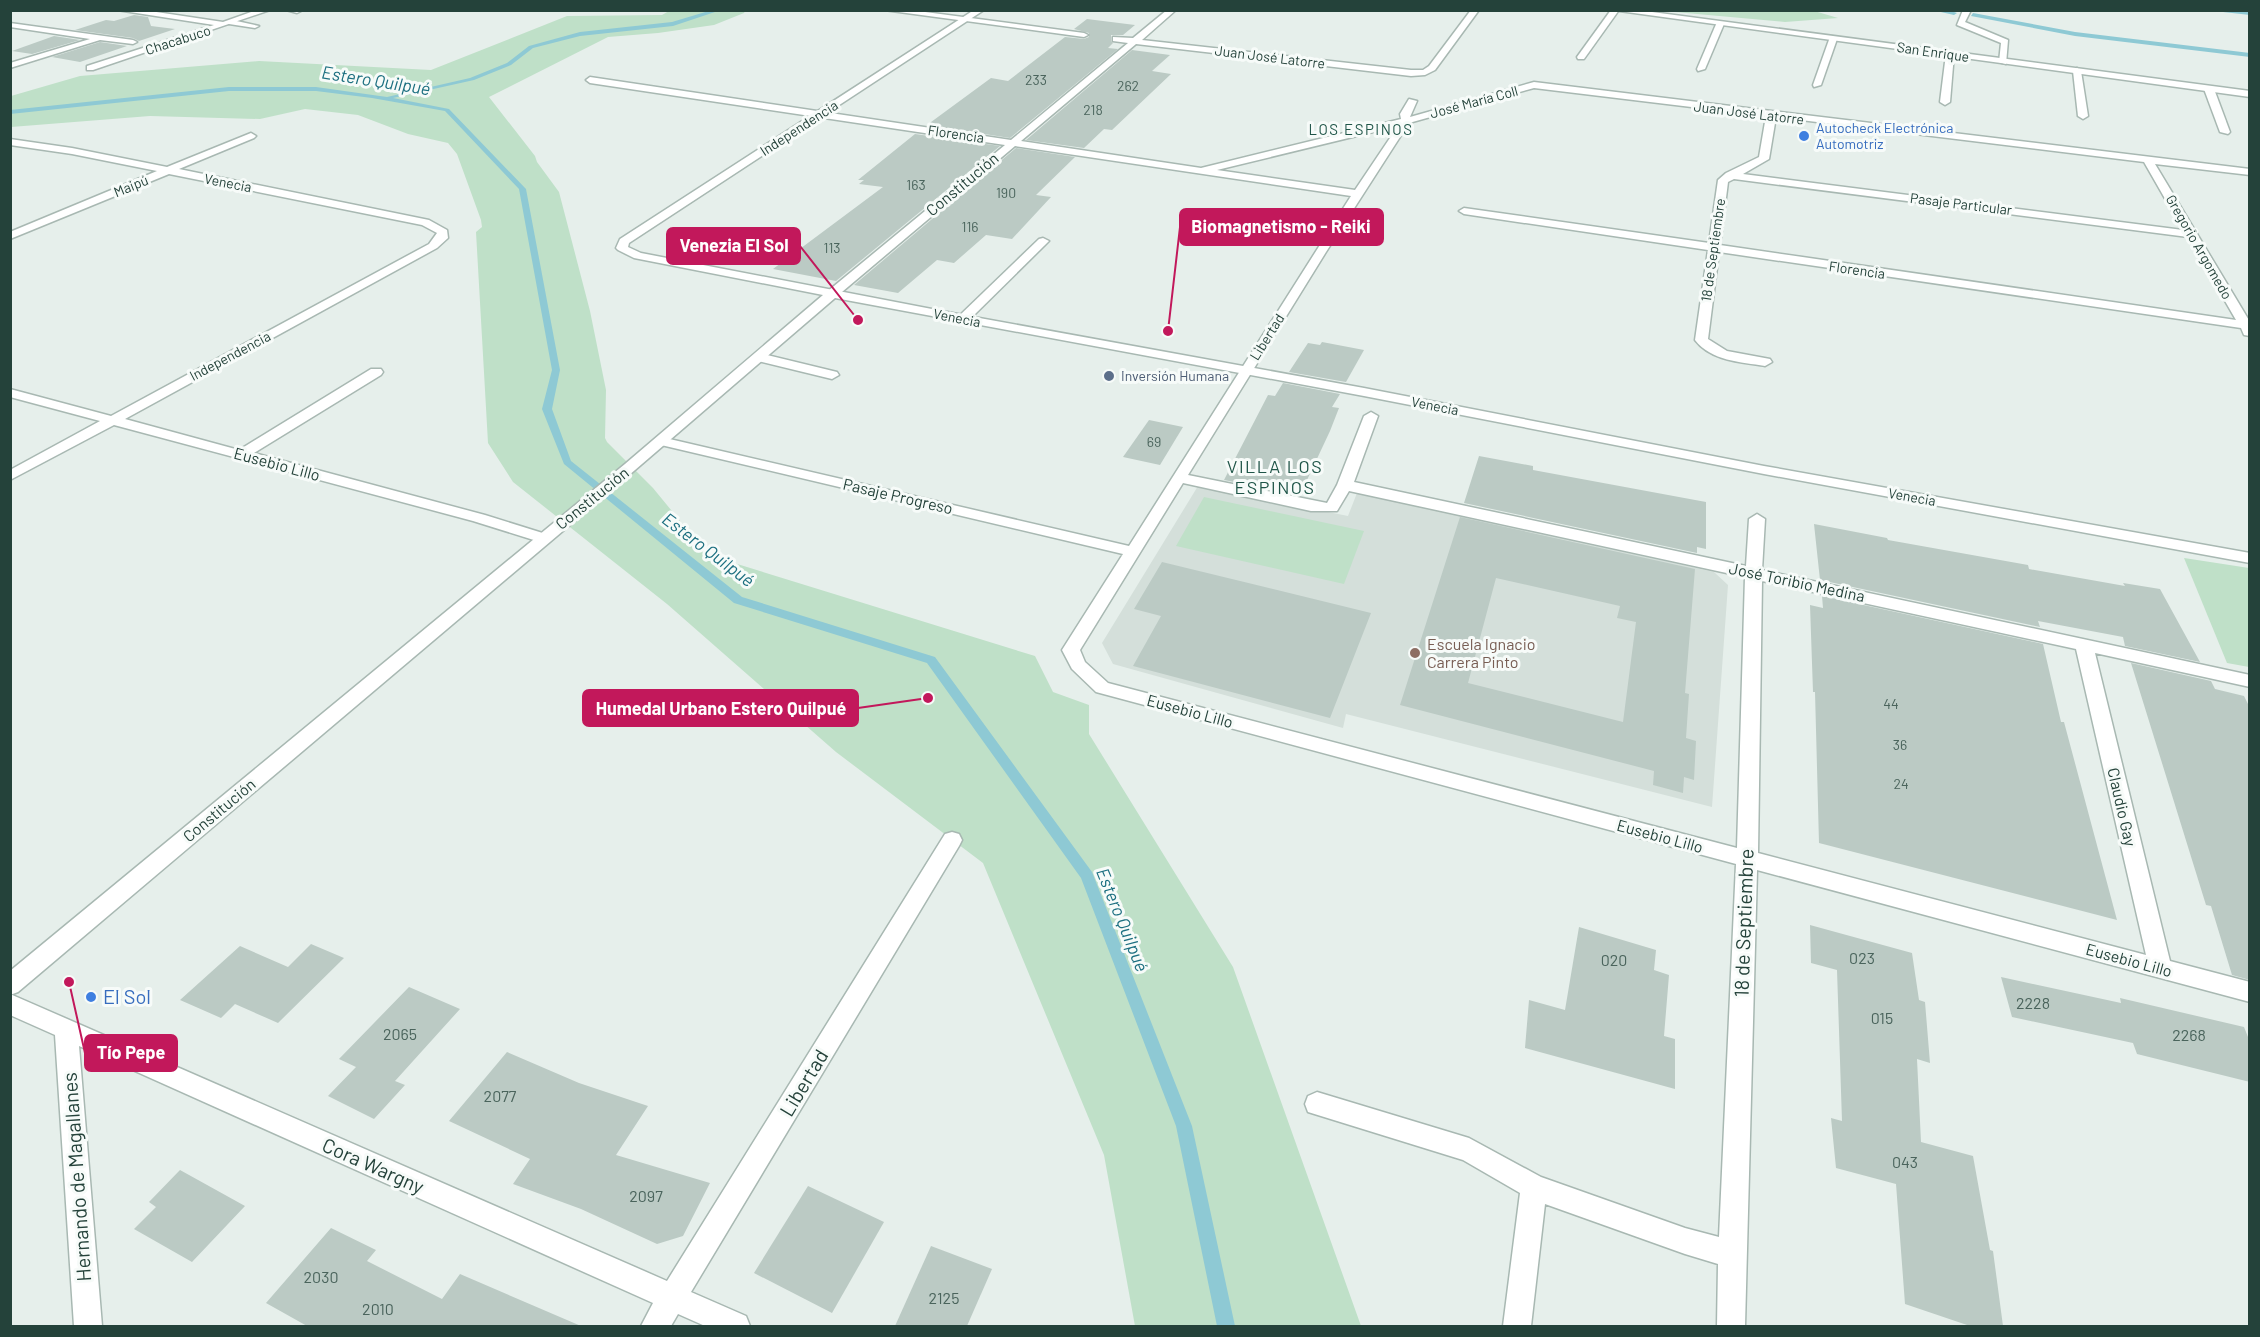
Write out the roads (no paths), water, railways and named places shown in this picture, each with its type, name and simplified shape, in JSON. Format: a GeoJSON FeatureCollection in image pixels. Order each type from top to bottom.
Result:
{"type":"FeatureCollection","features":[{"type":"Feature","properties":{"kind":"street"},"geometry":{"type":"LineString","coordinates":[[121,10],[255,26]]}},
{"type":"Feature","properties":{"kind":"street","name":"Chacabuco"},"geometry":{"type":"LineString","coordinates":[[90,68],[266,10]]}},
{"type":"Feature","properties":{"kind":"street"},"geometry":{"type":"LineString","coordinates":[[888,10],[1084,35]]}},
{"type":"Feature","properties":{"kind":"street","name":"Independencia"},"geometry":{"type":"LineString","coordinates":[[622,248],[624,242],[980,10]]}},
{"type":"Feature","properties":{"kind":"street","name":"Constitución"},"geometry":{"type":"LineString","coordinates":[[10,985],[1172,10]]}},
{"type":"Feature","properties":{"kind":"street","name":"Juan José Latorre"},"geometry":{"type":"LineString","coordinates":[[1116,39],[1381,70],[1425,72],[1432,68],[1475,10]]}},
{"type":"Feature","properties":{"kind":"street"},"geometry":{"type":"LineString","coordinates":[[1581,57],[1616,10]]}},
{"type":"Feature","properties":{"kind":"street","name":"San Enrique"},"geometry":{"type":"LineString","coordinates":[[1616,10],[2250,94]]}},
{"type":"Feature","properties":{"kind":"street"},"geometry":{"type":"LineString","coordinates":[[1967,10],[1960,23],[2005,42],[2003,62]]}},
{"type":"Feature","properties":{"kind":"street"},"geometry":{"type":"LineString","coordinates":[[1701,69],[1720,24]]}},
{"type":"Feature","properties":{"kind":"street"},"geometry":{"type":"LineString","coordinates":[[10,25],[133,42]]}},
{"type":"Feature","properties":{"kind":"street"},"geometry":{"type":"LineString","coordinates":[[10,66],[101,38]]}},
{"type":"Feature","properties":{"kind":"street"},"geometry":{"type":"LineString","coordinates":[[1817,85],[1833,39]]}},
{"type":"Feature","properties":{"kind":"street"},"geometry":{"type":"LineString","coordinates":[[1945,102],[1950,54]]}},
{"type":"Feature","properties":{"kind":"street"},"geometry":{"type":"LineString","coordinates":[[2077,71],[2083,116]]}},
{"type":"Feature","properties":{"kind":"street","name":"Florencia"},"geometry":{"type":"LineString","coordinates":[[590,80],[1357,194]]}},
{"type":"Feature","properties":{"kind":"street","name":"Juan José Latorre"},"geometry":{"type":"LineString","coordinates":[[1534,85],[1771,116],[2250,172]]}},
{"type":"Feature","properties":{"kind":"street","name":"José María Coll"},"geometry":{"type":"LineString","coordinates":[[1204,170],[1406,121],[1534,85]]}},
{"type":"Feature","properties":{"kind":"street"},"geometry":{"type":"LineString","coordinates":[[2210,89],[2225,132]]}},
{"type":"Feature","properties":{"kind":"street","name":"Libertad"},"geometry":{"type":"LineString","coordinates":[[1078,665],[1071,650],[1357,194],[1406,121],[1405,114],[1412,100]]}},
{"type":"Feature","properties":{"kind":"street"},"geometry":{"type":"LineString","coordinates":[[1730,175],[1764,159],[1771,116]]}},
{"type":"Feature","properties":{"kind":"street","name":"Maipú"},"geometry":{"type":"LineString","coordinates":[[10,236],[251,136]]}},
{"type":"Feature","properties":{"kind":"street","name":"Venecia"},"geometry":{"type":"LineString","coordinates":[[10,141],[72,151],[425,222],[443,232]]}},
{"type":"Feature","properties":{"kind":"street","name":"Gregorio Argomedo"},"geometry":{"type":"LineString","coordinates":[[2148,160],[2248,328]]}},
{"type":"Feature","properties":{"kind":"street","name":"Pasaje Particular"},"geometry":{"type":"LineString","coordinates":[[1730,175],[2191,234]]}},
{"type":"Feature","properties":{"kind":"street","name":"18 de Septiembre"},"geometry":{"type":"LineString","coordinates":[[1730,175],[1723,180],[1701,340],[1708,348],[1725,354],[1765,362]]}},
{"type":"Feature","properties":{"kind":"street","name":"Florencia"},"geometry":{"type":"LineString","coordinates":[[1464,211],[2248,328]]}},
{"type":"Feature","properties":{"kind":"street","name":"Independencia"},"geometry":{"type":"LineString","coordinates":[[10,476],[433,246],[442,238],[443,232]]}},
{"type":"Feature","properties":{"kind":"street"},"geometry":{"type":"LineString","coordinates":[[963,319],[1043,241]]}},
{"type":"Feature","properties":{"kind":"street","name":"Venecia"},"geometry":{"type":"LineString","coordinates":[[622,248],[638,256],[963,319],[1820,481],[2250,558]]}},
{"type":"Feature","properties":{"kind":"street"},"geometry":{"type":"LineString","coordinates":[[759,357],[832,375]]}},
{"type":"Feature","properties":{"kind":"street"},"geometry":{"type":"LineString","coordinates":[[241,455],[376,372]]}},
{"type":"Feature","properties":{"kind":"street","name":"Eusebio Lillo"},"geometry":{"type":"LineString","coordinates":[[10,393],[479,518],[543,538]]}},
{"type":"Feature","properties":{"kind":"street"},"geometry":{"type":"LineString","coordinates":[[1179,478],[1311,506],[1332,508],[1345,485],[1371,416]]}},
{"type":"Feature","properties":{"kind":"street","name":"Pasaje Progreso"},"geometry":{"type":"LineString","coordinates":[[661,441],[1134,552]]}},
{"type":"Feature","properties":{"kind":"street","name":"José Toribio Medina"},"geometry":{"type":"LineString","coordinates":[[1345,485],[2250,681]]}},
{"type":"Feature","properties":{"kind":"street","name":"18 de Septiembre"},"geometry":{"type":"LineString","coordinates":[[1731,1326],[1747,859],[1753,573],[1757,519]]}},
{"type":"Feature","properties":{"kind":"street","name":"Claudio Gay"},"geometry":{"type":"LineString","coordinates":[[2084,644],[2161,969]]}},
{"type":"Feature","properties":{"kind":"street","name":"Eusebio Lillo"},"geometry":{"type":"LineString","coordinates":[[1078,665],[1102,688],[2250,992]]}},
{"type":"Feature","properties":{"kind":"street","name":"Libertad"},"geometry":{"type":"LineString","coordinates":[[655,1326],[952,840]]}},
{"type":"Feature","properties":{"kind":"street","name":"Cora Wargny"},"geometry":{"type":"LineString","coordinates":[[10,1004],[672,1300],[736,1326]]}},
{"type":"Feature","properties":{"kind":"street","name":"Hernando de Magallanes"},"geometry":{"type":"LineString","coordinates":[[66,1028],[88,1326]]}},
{"type":"Feature","properties":{"kind":"street"},"geometry":{"type":"LineString","coordinates":[[1317,1104],[1469,1150],[1534,1187],[1685,1241],[1732,1254]]}},
{"type":"Feature","properties":{"kind":"street"},"geometry":{"type":"LineString","coordinates":[[1517,1326],[1534,1187]]}},
{"type":"Feature","properties":{"kind":"waterway"},"geometry":{"type":"LineString","coordinates":[[390,97],[472,79],[509,64],[531,47],[580,34],[673,24],[719,10]]}},
{"type":"Feature","properties":{"kind":"waterway"},"geometry":{"type":"LineString","coordinates":[[1743,10],[1798,10]]}},
{"type":"Feature","properties":{"kind":"waterway"},"geometry":{"type":"LineString","coordinates":[[1850,10],[1928,10]]}},
{"type":"Feature","properties":{"kind":"waterway"},"geometry":{"type":"LineString","coordinates":[[1934,10],[1954,13]]}},
{"type":"Feature","properties":{"kind":"waterway"},"geometry":{"type":"LineString","coordinates":[[2223,10],[2250,14]]}},
{"type":"Feature","properties":{"kind":"waterway"},"geometry":{"type":"LineString","coordinates":[[1973,15],[2075,34],[2250,55]]}},
{"type":"Feature","properties":{"kind":"waterway","name":"Estero Quilpué"},"geometry":{"type":"LineString","coordinates":[[10,112],[229,89],[316,89],[372,96],[447,110],[522,189],[556,370],[547,409],[567,462],[738,600],[931,660],[1087,876],[1184,1126],[1226,1326]]}},
{"type":"Feature","properties":{"kind":"place","name":"Autocheck Electrónica Automotriz"},"geometry":{"type":"Point","coordinates":[1804,136]}},
{"type":"Feature","properties":{"kind":"place","name":"Venezia El Sol"},"geometry":{"type":"Point","coordinates":[858,320]}},
{"type":"Feature","properties":{"kind":"place","name":"Biomagnetismo - Reiki"},"geometry":{"type":"Point","coordinates":[1168,331]}},
{"type":"Feature","properties":{"kind":"place","name":"Inversión Humana"},"geometry":{"type":"Point","coordinates":[1109,376]}},
{"type":"Feature","properties":{"kind":"place","name":"Escuela Ignacio Carrera Pinto"},"geometry":{"type":"Point","coordinates":[1415,653]}},
{"type":"Feature","properties":{"kind":"place","name":"Humedal Urbano Estero Quilpué"},"geometry":{"type":"Point","coordinates":[928,698]}},
{"type":"Feature","properties":{"kind":"place","name":"Tío Pepe"},"geometry":{"type":"Point","coordinates":[69,982]}},
{"type":"Feature","properties":{"kind":"place","name":"El Sol"},"geometry":{"type":"Point","coordinates":[91,997]}},
{"type":"Feature","properties":{"kind":"district","name":"LOS ESPINOS"},"geometry":{"type":"Point","coordinates":[1361,130]}},
{"type":"Feature","properties":{"kind":"district","name":"VILLA LOS ESPINOS"},"geometry":{"type":"Point","coordinates":[1275,477]}}]}
